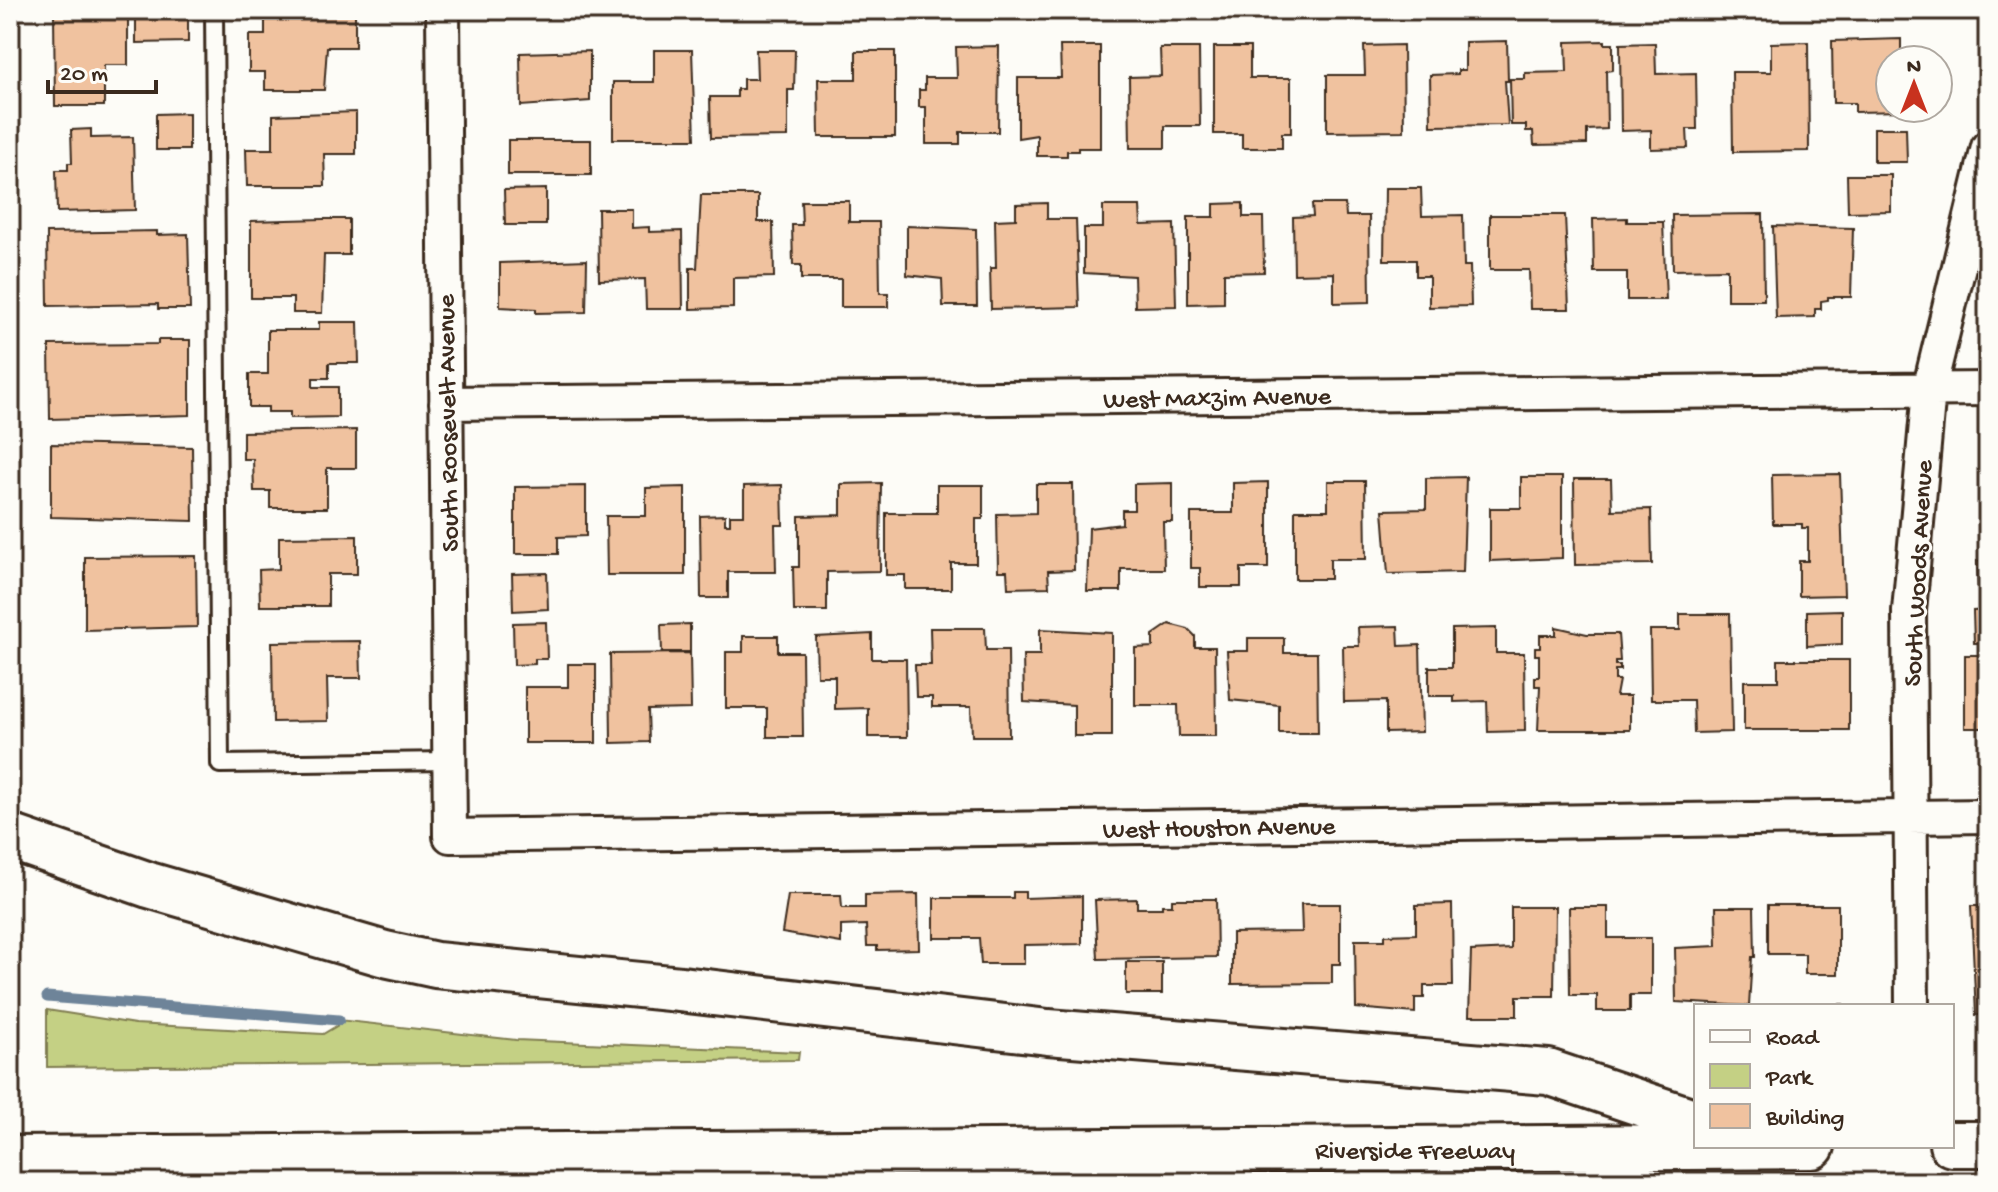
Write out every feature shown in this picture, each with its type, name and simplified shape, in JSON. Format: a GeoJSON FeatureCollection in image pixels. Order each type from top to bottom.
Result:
{"type":"FeatureCollection","features":[{"type":"Feature","properties":{"kind":"highway"},"geometry":{"type":"LineString","coordinates":[[10,837],[164,890],[385,954],[436,965],[680,989],[1048,1032],[1548,1072],[1694,1121]]}},
{"type":"Feature","properties":{"kind":"highway"},"geometry":{"type":"LineString","coordinates":[[1954,1144],[1988,1144]]}},
{"type":"Feature","properties":{"kind":"highway","name":"Riverside Freeway"},"geometry":{"type":"LineString","coordinates":[[10,1159],[1694,1147]]}},
{"type":"Feature","properties":{"kind":"street","name":"South Roosevelt Avenue"},"geometry":{"type":"LineString","coordinates":[[443,10],[450,836]]}},
{"type":"Feature","properties":{"kind":"street","name":"South Woods Avenue"},"geometry":{"type":"LineString","coordinates":[[1912,1004],[1909,611],[1929,390],[1988,147]]}},
{"type":"Feature","properties":{"kind":"street","name":"West Maxzim Avenue"},"geometry":{"type":"LineString","coordinates":[[446,403],[1988,389]]}},
{"type":"Feature","properties":{"kind":"street","name":"West Houston Avenue"},"geometry":{"type":"LineString","coordinates":[[450,836],[1988,816]]}},
{"type":"Feature","properties":{"kind":"lane"},"geometry":{"type":"LineString","coordinates":[[214,10],[220,764],[450,761]]}},
{"type":"Feature","properties":{"kind":"green space"},"geometry":{"type":"Polygon","coordinates":[[[47,1010],[135,1024],[323,1034],[338,1025],[339,1020],[516,1040],[799,1052],[798,1060],[47,1067],[47,1010]]]}},
{"type":"Feature","properties":{"kind":"building"},"geometry":{"type":"Polygon","coordinates":[[[136,10],[188,10],[188,42],[136,43],[136,10]]]}},
{"type":"Feature","properties":{"kind":"building"},"geometry":{"type":"Polygon","coordinates":[[[265,10],[355,10],[355,47],[327,47],[324,90],[265,90],[265,72],[249,72],[249,35],[265,35],[265,10]]]}},
{"type":"Feature","properties":{"kind":"building"},"geometry":{"type":"Polygon","coordinates":[[[54,13],[100,13],[100,17],[128,17],[128,65],[104,65],[104,106],[55,106],[54,13]]]}},
{"type":"Feature","properties":{"kind":"building"},"geometry":{"type":"Polygon","coordinates":[[[1901,39],[1901,44],[1874,44],[1874,112],[1855,112],[1855,103],[1833,103],[1832,41],[1901,39]]]}},
{"type":"Feature","properties":{"kind":"building"},"geometry":{"type":"Polygon","coordinates":[[[1507,41],[1508,81],[1505,81],[1508,125],[1431,126],[1430,75],[1458,74],[1458,70],[1465,70],[1465,42],[1507,41]]]}},
{"type":"Feature","properties":{"kind":"building"},"geometry":{"type":"Polygon","coordinates":[[[1605,41],[1605,44],[1613,44],[1613,70],[1606,71],[1607,129],[1587,130],[1587,144],[1534,145],[1533,131],[1526,131],[1526,125],[1511,125],[1510,79],[1525,79],[1525,73],[1567,72],[1566,42],[1605,41]]]}},
{"type":"Feature","properties":{"kind":"building"},"geometry":{"type":"Polygon","coordinates":[[[1808,42],[1809,151],[1733,152],[1732,72],[1771,72],[1771,43],[1808,42]]]}},
{"type":"Feature","properties":{"kind":"building"},"geometry":{"type":"Polygon","coordinates":[[[1655,43],[1656,74],[1696,73],[1697,129],[1687,129],[1688,148],[1651,149],[1651,130],[1621,131],[1620,44],[1655,43]]]}},
{"type":"Feature","properties":{"kind":"building"},"geometry":{"type":"Polygon","coordinates":[[[1403,45],[1404,131],[1327,132],[1327,75],[1365,75],[1364,46],[1403,45]]]}},
{"type":"Feature","properties":{"kind":"building"},"geometry":{"type":"Polygon","coordinates":[[[999,46],[998,132],[960,132],[960,144],[926,144],[926,107],[919,107],[919,90],[925,90],[925,78],[957,78],[956,47],[999,46]]]}},
{"type":"Feature","properties":{"kind":"building"},"geometry":{"type":"Polygon","coordinates":[[[1060,46],[1100,46],[1100,148],[1078,148],[1078,151],[1067,151],[1067,156],[1037,156],[1037,135],[1018,138],[1018,78],[1061,78],[1060,46]]]}},
{"type":"Feature","properties":{"kind":"building"},"geometry":{"type":"Polygon","coordinates":[[[1214,47],[1250,47],[1250,78],[1291,78],[1291,133],[1282,133],[1282,148],[1242,148],[1242,134],[1214,134],[1214,47]]]}},
{"type":"Feature","properties":{"kind":"building"},"geometry":{"type":"Polygon","coordinates":[[[1160,48],[1199,48],[1200,126],[1165,126],[1165,148],[1130,148],[1129,77],[1161,76],[1160,48]]]}},
{"type":"Feature","properties":{"kind":"building"},"geometry":{"type":"Polygon","coordinates":[[[654,50],[692,50],[695,139],[613,139],[613,82],[654,82],[654,50]]]}},
{"type":"Feature","properties":{"kind":"building"},"geometry":{"type":"Polygon","coordinates":[[[756,50],[795,50],[794,90],[788,90],[788,137],[711,138],[710,97],[737,97],[737,89],[743,89],[743,79],[757,79],[756,50]]]}},
{"type":"Feature","properties":{"kind":"building"},"geometry":{"type":"Polygon","coordinates":[[[590,51],[590,101],[521,106],[520,53],[590,51]]]}},
{"type":"Feature","properties":{"kind":"building"},"geometry":{"type":"Polygon","coordinates":[[[856,51],[895,51],[895,137],[819,137],[818,79],[856,79],[856,51]]]}},
{"type":"Feature","properties":{"kind":"building"},"geometry":{"type":"Polygon","coordinates":[[[356,112],[356,154],[324,154],[325,186],[247,186],[246,149],[273,149],[273,115],[356,112]]]}},
{"type":"Feature","properties":{"kind":"building"},"geometry":{"type":"Polygon","coordinates":[[[189,113],[189,150],[156,150],[156,114],[189,113]]]}},
{"type":"Feature","properties":{"kind":"building"},"geometry":{"type":"Polygon","coordinates":[[[1874,128],[1906,128],[1907,162],[1874,162],[1874,128]]]}},
{"type":"Feature","properties":{"kind":"building"},"geometry":{"type":"Polygon","coordinates":[[[91,129],[91,138],[133,137],[135,210],[57,212],[56,170],[68,170],[68,163],[72,163],[71,130],[91,129]]]}},
{"type":"Feature","properties":{"kind":"building"},"geometry":{"type":"Polygon","coordinates":[[[508,140],[591,140],[591,175],[508,175],[508,140]]]}},
{"type":"Feature","properties":{"kind":"building"},"geometry":{"type":"Polygon","coordinates":[[[1847,175],[1891,175],[1891,211],[1848,212],[1847,175]]]}},
{"type":"Feature","properties":{"kind":"building"},"geometry":{"type":"Polygon","coordinates":[[[1385,188],[1421,188],[1422,216],[1463,215],[1464,266],[1470,266],[1471,306],[1429,307],[1429,276],[1416,276],[1416,260],[1384,260],[1385,188]]]}},
{"type":"Feature","properties":{"kind":"building"},"geometry":{"type":"Polygon","coordinates":[[[546,189],[546,225],[505,225],[504,190],[546,189]]]}},
{"type":"Feature","properties":{"kind":"building"},"geometry":{"type":"Polygon","coordinates":[[[701,195],[758,195],[758,222],[773,222],[774,277],[733,278],[733,308],[690,309],[690,268],[697,268],[701,195]]]}},
{"type":"Feature","properties":{"kind":"building"},"geometry":{"type":"Polygon","coordinates":[[[801,201],[849,201],[849,222],[879,222],[880,293],[888,293],[888,307],[841,307],[841,279],[801,279],[801,265],[793,265],[792,225],[802,225],[801,201]]]}},
{"type":"Feature","properties":{"kind":"building"},"geometry":{"type":"Polygon","coordinates":[[[1047,203],[1047,219],[1076,219],[1079,307],[991,309],[990,268],[996,268],[995,220],[1016,219],[1016,204],[1047,203]]]}},
{"type":"Feature","properties":{"kind":"building"},"geometry":{"type":"Polygon","coordinates":[[[1243,203],[1243,217],[1263,217],[1264,272],[1224,273],[1224,303],[1188,304],[1188,217],[1214,217],[1214,204],[1243,203]]]}},
{"type":"Feature","properties":{"kind":"building"},"geometry":{"type":"Polygon","coordinates":[[[1312,204],[1345,204],[1346,216],[1369,216],[1370,302],[1334,303],[1334,273],[1294,274],[1293,217],[1313,216],[1312,204]]]}},
{"type":"Feature","properties":{"kind":"building"},"geometry":{"type":"Polygon","coordinates":[[[1103,206],[1140,206],[1141,225],[1174,224],[1176,306],[1135,307],[1134,276],[1084,273],[1084,228],[1103,228],[1103,206]]]}},
{"type":"Feature","properties":{"kind":"building"},"geometry":{"type":"Polygon","coordinates":[[[598,209],[632,209],[632,228],[649,227],[649,232],[682,231],[683,309],[646,309],[645,279],[599,280],[598,209]]]}},
{"type":"Feature","properties":{"kind":"building"},"geometry":{"type":"Polygon","coordinates":[[[1763,214],[1764,300],[1727,300],[1727,269],[1673,270],[1672,215],[1763,214]]]}},
{"type":"Feature","properties":{"kind":"building"},"geometry":{"type":"Polygon","coordinates":[[[1490,215],[1565,215],[1569,309],[1530,309],[1529,270],[1490,270],[1490,215]]]}},
{"type":"Feature","properties":{"kind":"building"},"geometry":{"type":"Polygon","coordinates":[[[1627,218],[1627,222],[1663,222],[1666,300],[1627,300],[1627,272],[1594,272],[1593,219],[1627,218]]]}},
{"type":"Feature","properties":{"kind":"building"},"geometry":{"type":"Polygon","coordinates":[[[349,219],[349,255],[324,255],[322,313],[293,313],[293,298],[251,298],[251,221],[349,219]]]}},
{"type":"Feature","properties":{"kind":"building"},"geometry":{"type":"Polygon","coordinates":[[[907,226],[976,229],[977,306],[943,306],[942,279],[907,275],[907,226]]]}},
{"type":"Feature","properties":{"kind":"building"},"geometry":{"type":"Polygon","coordinates":[[[1773,226],[1853,228],[1851,297],[1828,297],[1828,300],[1821,301],[1821,309],[1815,309],[1815,317],[1776,318],[1773,226]]]}},
{"type":"Feature","properties":{"kind":"building"},"geometry":{"type":"Polygon","coordinates":[[[157,231],[157,235],[188,234],[190,309],[158,309],[158,304],[48,306],[47,233],[157,231]]]}},
{"type":"Feature","properties":{"kind":"building"},"geometry":{"type":"Polygon","coordinates":[[[587,260],[586,312],[536,313],[536,309],[500,307],[500,263],[587,260]]]}},
{"type":"Feature","properties":{"kind":"building"},"geometry":{"type":"Polygon","coordinates":[[[319,322],[358,322],[359,363],[329,363],[329,378],[313,378],[313,387],[338,387],[338,417],[290,418],[290,412],[268,412],[268,407],[249,407],[249,374],[268,374],[268,330],[319,330],[319,322]]]}},
{"type":"Feature","properties":{"kind":"building"},"geometry":{"type":"Polygon","coordinates":[[[158,340],[190,340],[190,415],[50,419],[49,345],[158,344],[158,340]]]}},
{"type":"Feature","properties":{"kind":"building"},"geometry":{"type":"Polygon","coordinates":[[[356,430],[356,468],[327,468],[327,508],[270,508],[270,491],[254,491],[253,459],[243,459],[243,432],[356,430]]]}},
{"type":"Feature","properties":{"kind":"building"},"geometry":{"type":"Polygon","coordinates":[[[51,444],[192,447],[193,521],[51,517],[51,444]]]}},
{"type":"Feature","properties":{"kind":"building"},"geometry":{"type":"Polygon","coordinates":[[[1840,474],[1844,595],[1799,596],[1799,561],[1808,561],[1808,528],[1802,528],[1802,524],[1773,524],[1772,475],[1840,474]]]}},
{"type":"Feature","properties":{"kind":"building"},"geometry":{"type":"Polygon","coordinates":[[[1466,477],[1463,572],[1388,574],[1383,510],[1426,509],[1426,478],[1466,477]]]}},
{"type":"Feature","properties":{"kind":"building"},"geometry":{"type":"Polygon","coordinates":[[[1521,477],[1562,477],[1562,558],[1490,561],[1490,508],[1521,508],[1521,477]]]}},
{"type":"Feature","properties":{"kind":"building"},"geometry":{"type":"Polygon","coordinates":[[[1574,479],[1611,479],[1612,510],[1651,509],[1652,564],[1575,565],[1574,479]]]}},
{"type":"Feature","properties":{"kind":"building"},"geometry":{"type":"Polygon","coordinates":[[[1328,481],[1365,481],[1366,559],[1330,559],[1330,579],[1295,579],[1295,510],[1328,510],[1328,481]]]}},
{"type":"Feature","properties":{"kind":"building"},"geometry":{"type":"Polygon","coordinates":[[[1268,482],[1268,568],[1241,568],[1241,587],[1200,587],[1200,568],[1191,568],[1191,513],[1233,513],[1233,483],[1268,482]]]}},
{"type":"Feature","properties":{"kind":"building"},"geometry":{"type":"Polygon","coordinates":[[[881,483],[880,571],[827,572],[827,611],[794,611],[793,567],[799,567],[799,516],[841,515],[841,484],[881,483]]]}},
{"type":"Feature","properties":{"kind":"building"},"geometry":{"type":"Polygon","coordinates":[[[1172,483],[1172,522],[1163,522],[1164,569],[1121,569],[1121,591],[1087,591],[1089,528],[1122,524],[1122,510],[1134,510],[1134,484],[1172,483]]]}},
{"type":"Feature","properties":{"kind":"building"},"geometry":{"type":"Polygon","coordinates":[[[1036,484],[1073,484],[1074,570],[1048,571],[1049,587],[1008,588],[1007,571],[998,571],[997,514],[1036,513],[1036,484]]]}},
{"type":"Feature","properties":{"kind":"building"},"geometry":{"type":"Polygon","coordinates":[[[782,485],[783,525],[775,525],[776,572],[728,572],[728,598],[701,598],[700,516],[725,515],[725,524],[730,524],[730,515],[744,515],[744,486],[782,485]]]}},
{"type":"Feature","properties":{"kind":"building"},"geometry":{"type":"Polygon","coordinates":[[[937,485],[983,485],[983,519],[976,519],[976,563],[951,563],[951,589],[905,589],[905,575],[886,575],[886,513],[937,513],[937,485]]]}},
{"type":"Feature","properties":{"kind":"building"},"geometry":{"type":"Polygon","coordinates":[[[586,486],[586,536],[558,537],[558,554],[515,554],[515,487],[586,486]]]}},
{"type":"Feature","properties":{"kind":"building"},"geometry":{"type":"Polygon","coordinates":[[[685,487],[685,575],[607,575],[606,516],[646,516],[646,488],[685,487]]]}},
{"type":"Feature","properties":{"kind":"building"},"geometry":{"type":"Polygon","coordinates":[[[357,536],[357,574],[328,574],[328,606],[260,606],[259,570],[279,569],[279,537],[357,536]]]}},
{"type":"Feature","properties":{"kind":"building"},"geometry":{"type":"Polygon","coordinates":[[[196,556],[197,627],[85,630],[85,557],[196,556]]]}},
{"type":"Feature","properties":{"kind":"building"},"geometry":{"type":"Polygon","coordinates":[[[1977,561],[1988,561],[1988,595],[1978,594],[1977,561]]]}},
{"type":"Feature","properties":{"kind":"building"},"geometry":{"type":"Polygon","coordinates":[[[547,573],[548,609],[513,611],[512,574],[547,573]]]}},
{"type":"Feature","properties":{"kind":"building"},"geometry":{"type":"Polygon","coordinates":[[[1842,610],[1842,644],[1807,646],[1807,611],[1842,610]]]}},
{"type":"Feature","properties":{"kind":"building"},"geometry":{"type":"Polygon","coordinates":[[[1988,610],[1988,643],[1974,643],[1973,611],[1988,610]]]}},
{"type":"Feature","properties":{"kind":"building"},"geometry":{"type":"Polygon","coordinates":[[[1680,614],[1730,614],[1732,732],[1694,733],[1693,700],[1651,700],[1650,630],[1680,630],[1680,614]]]}},
{"type":"Feature","properties":{"kind":"building"},"geometry":{"type":"Polygon","coordinates":[[[546,622],[547,659],[535,659],[535,664],[514,665],[513,623],[546,622]]]}},
{"type":"Feature","properties":{"kind":"building"},"geometry":{"type":"Polygon","coordinates":[[[690,624],[690,652],[662,652],[661,625],[690,624]]]}},
{"type":"Feature","properties":{"kind":"building"},"geometry":{"type":"Polygon","coordinates":[[[1169,624],[1188,629],[1195,636],[1195,647],[1215,647],[1216,736],[1179,736],[1178,705],[1135,705],[1135,648],[1153,647],[1153,635],[1169,624]]]}},
{"type":"Feature","properties":{"kind":"building"},"geometry":{"type":"Polygon","coordinates":[[[1398,626],[1399,646],[1420,645],[1422,732],[1386,733],[1386,701],[1344,702],[1343,646],[1359,646],[1358,627],[1398,626]]]}},
{"type":"Feature","properties":{"kind":"building"},"geometry":{"type":"Polygon","coordinates":[[[1556,627],[1587,634],[1618,634],[1620,661],[1615,661],[1615,665],[1620,665],[1620,670],[1615,670],[1615,680],[1619,680],[1616,696],[1630,696],[1630,730],[1538,730],[1540,686],[1535,686],[1535,677],[1539,677],[1539,655],[1535,655],[1535,648],[1540,648],[1540,635],[1556,635],[1556,627]]]}},
{"type":"Feature","properties":{"kind":"building"},"geometry":{"type":"Polygon","coordinates":[[[930,628],[985,628],[986,650],[1008,650],[1009,736],[972,736],[971,707],[932,707],[932,697],[916,697],[915,665],[931,665],[930,628]]]}},
{"type":"Feature","properties":{"kind":"building"},"geometry":{"type":"Polygon","coordinates":[[[1496,628],[1496,653],[1524,653],[1525,731],[1488,732],[1487,701],[1454,702],[1454,696],[1429,696],[1429,667],[1452,667],[1452,629],[1496,628]]]}},
{"type":"Feature","properties":{"kind":"building"},"geometry":{"type":"Polygon","coordinates":[[[1040,629],[1112,633],[1112,736],[1074,736],[1074,705],[1024,702],[1023,655],[1040,655],[1040,629]]]}},
{"type":"Feature","properties":{"kind":"building"},"geometry":{"type":"Polygon","coordinates":[[[872,634],[872,659],[906,659],[907,737],[868,737],[868,708],[835,709],[835,676],[817,676],[816,637],[872,634]]]}},
{"type":"Feature","properties":{"kind":"building"},"geometry":{"type":"Polygon","coordinates":[[[743,636],[778,636],[778,652],[802,652],[803,737],[767,737],[767,708],[726,708],[726,652],[743,652],[743,636]]]}},
{"type":"Feature","properties":{"kind":"building"},"geometry":{"type":"Polygon","coordinates":[[[1248,638],[1284,638],[1284,653],[1317,653],[1318,733],[1279,733],[1279,705],[1230,700],[1227,651],[1248,651],[1248,638]]]}},
{"type":"Feature","properties":{"kind":"building"},"geometry":{"type":"Polygon","coordinates":[[[360,641],[361,678],[327,678],[328,721],[273,722],[272,642],[360,641]]]}},
{"type":"Feature","properties":{"kind":"building"},"geometry":{"type":"Polygon","coordinates":[[[690,653],[691,709],[648,710],[649,742],[611,743],[610,654],[690,653]]]}},
{"type":"Feature","properties":{"kind":"building"},"geometry":{"type":"Polygon","coordinates":[[[1965,655],[1988,655],[1988,728],[1965,728],[1965,655]]]}},
{"type":"Feature","properties":{"kind":"building"},"geometry":{"type":"Polygon","coordinates":[[[1778,660],[1849,660],[1849,730],[1744,730],[1744,681],[1778,681],[1778,660]]]}},
{"type":"Feature","properties":{"kind":"building"},"geometry":{"type":"Polygon","coordinates":[[[568,664],[596,664],[596,743],[525,743],[525,687],[568,687],[568,664]]]}},
{"type":"Feature","properties":{"kind":"building"},"geometry":{"type":"Polygon","coordinates":[[[1013,892],[1025,892],[1025,898],[1082,896],[1082,944],[1024,945],[1024,964],[981,964],[979,938],[934,938],[934,898],[1013,898],[1013,892]]]}},
{"type":"Feature","properties":{"kind":"building"},"geometry":{"type":"Polygon","coordinates":[[[918,894],[919,949],[877,950],[877,946],[867,946],[866,925],[841,926],[841,943],[782,933],[788,895],[841,895],[842,908],[865,908],[865,895],[918,894]]]}},
{"type":"Feature","properties":{"kind":"building"},"geometry":{"type":"Polygon","coordinates":[[[1137,899],[1137,908],[1162,908],[1162,905],[1172,905],[1172,899],[1216,899],[1217,957],[1098,959],[1095,900],[1137,899]]]}},
{"type":"Feature","properties":{"kind":"building"},"geometry":{"type":"Polygon","coordinates":[[[1301,904],[1340,904],[1340,964],[1332,964],[1332,983],[1232,984],[1232,933],[1302,932],[1301,904]]]}},
{"type":"Feature","properties":{"kind":"building"},"geometry":{"type":"Polygon","coordinates":[[[1452,904],[1453,986],[1424,986],[1424,998],[1415,998],[1415,1013],[1356,1008],[1355,940],[1385,940],[1385,935],[1416,934],[1416,905],[1452,904]]]}},
{"type":"Feature","properties":{"kind":"building"},"geometry":{"type":"Polygon","coordinates":[[[1768,905],[1838,905],[1838,974],[1805,974],[1805,954],[1768,954],[1768,905]]]}},
{"type":"Feature","properties":{"kind":"building"},"geometry":{"type":"Polygon","coordinates":[[[1971,906],[1988,906],[1988,1015],[1976,1015],[1971,906]]]}},
{"type":"Feature","properties":{"kind":"building"},"geometry":{"type":"Polygon","coordinates":[[[1511,907],[1555,907],[1554,996],[1517,996],[1517,1016],[1469,1016],[1471,951],[1511,949],[1511,907]]]}},
{"type":"Feature","properties":{"kind":"building"},"geometry":{"type":"Polygon","coordinates":[[[1569,907],[1608,907],[1608,938],[1651,938],[1651,995],[1630,995],[1630,1011],[1597,1011],[1597,995],[1570,995],[1569,907]]]}},
{"type":"Feature","properties":{"kind":"building"},"geometry":{"type":"Polygon","coordinates":[[[1716,907],[1754,907],[1755,957],[1752,957],[1749,1004],[1676,1002],[1675,948],[1717,946],[1716,907]]]}},
{"type":"Feature","properties":{"kind":"building"},"geometry":{"type":"Polygon","coordinates":[[[1126,962],[1162,962],[1162,994],[1126,994],[1126,962]]]}},
{"type":"Feature","properties":{"kind":"waterway"},"geometry":{"type":"LineString","coordinates":[[47,997],[339,1020]]}}]}
